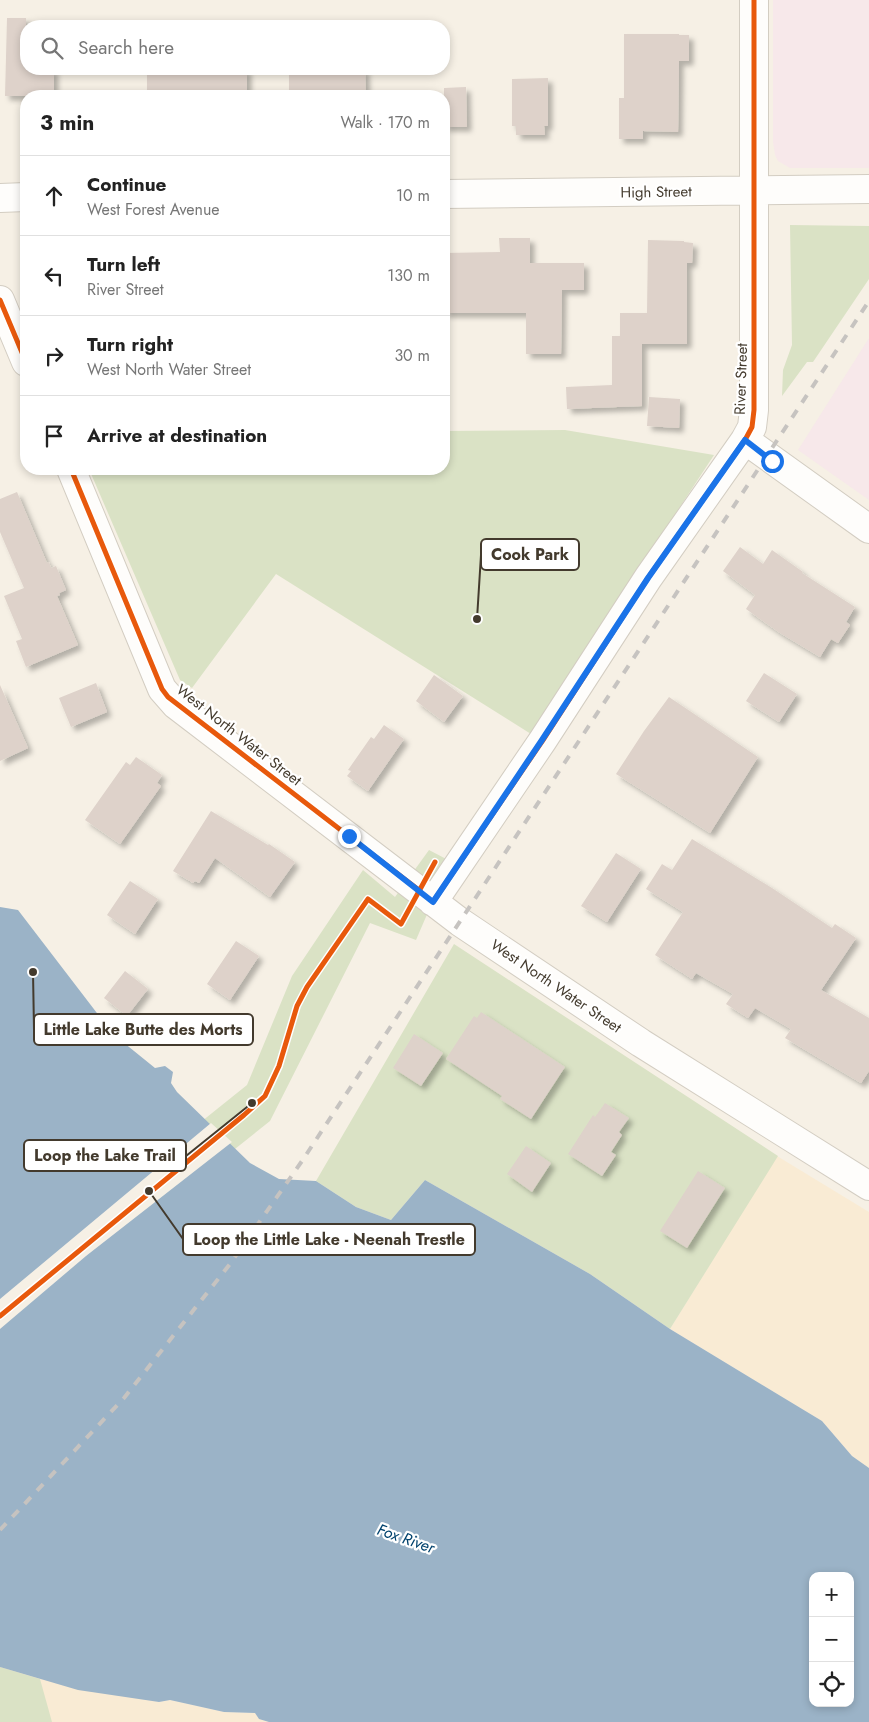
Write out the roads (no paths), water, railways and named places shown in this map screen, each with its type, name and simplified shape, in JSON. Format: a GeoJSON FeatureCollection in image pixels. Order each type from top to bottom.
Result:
{"type":"FeatureCollection","features":[{"type":"Feature","properties":{"kind":"street","name":"River Street"},"geometry":{"type":"LineString","coordinates":[[433,902],[648,578],[745,440],[752,427],[754,410],[755,221],[754,0]]}},
{"type":"Feature","properties":{"kind":"street","name":"High Street"},"geometry":{"type":"LineString","coordinates":[[450,194],[869,189]]}},
{"type":"Feature","properties":{"kind":"street"},"geometry":{"type":"LineString","coordinates":[[0,198],[20,197]]}},
{"type":"Feature","properties":{"kind":"street"},"geometry":{"type":"LineString","coordinates":[[0,300],[20,348]]}},
{"type":"Feature","properties":{"kind":"street"},"geometry":{"type":"LineString","coordinates":[[745,440],[869,529]]}},
{"type":"Feature","properties":{"kind":"street","name":"West North Water Street"},"geometry":{"type":"LineString","coordinates":[[73,475],[162,689],[168,697],[460,922],[641,1042],[869,1185]]}},
{"type":"Feature","properties":{"kind":"water","name":"Fox River"},"geometry":{"type":"Polygon","coordinates":[[[0,907],[18,910],[113,1034],[155,1068],[165,1066],[173,1072],[171,1083],[177,1092],[250,1163],[279,1179],[316,1181],[356,1207],[391,1220],[425,1180],[590,1274],[670,1329],[822,1421],[852,1456],[869,1468],[869,1722],[269,1722],[259,1719],[255,1713],[224,1712],[170,1700],[159,1702],[78,1690],[0,1667],[0,907]]]}},
{"type":"Feature","properties":{"kind":"railway"},"geometry":{"type":"LineString","coordinates":[[0,1530],[124,1398],[230,1264],[302,1161],[869,301]]}},
{"type":"Feature","properties":{"kind":"place","name":"Cook Park"},"geometry":{"type":"Point","coordinates":[477,619]}},
{"type":"Feature","properties":{"kind":"place","name":"Little Lake Butte des Morts"},"geometry":{"type":"Point","coordinates":[33,972]}},
{"type":"Feature","properties":{"kind":"place","name":"Loop the Lake Trail"},"geometry":{"type":"Point","coordinates":[252,1103]}},
{"type":"Feature","properties":{"kind":"place","name":"Loop the Little Lake - Neenah Trestle"},"geometry":{"type":"Point","coordinates":[149,1191]}}]}
